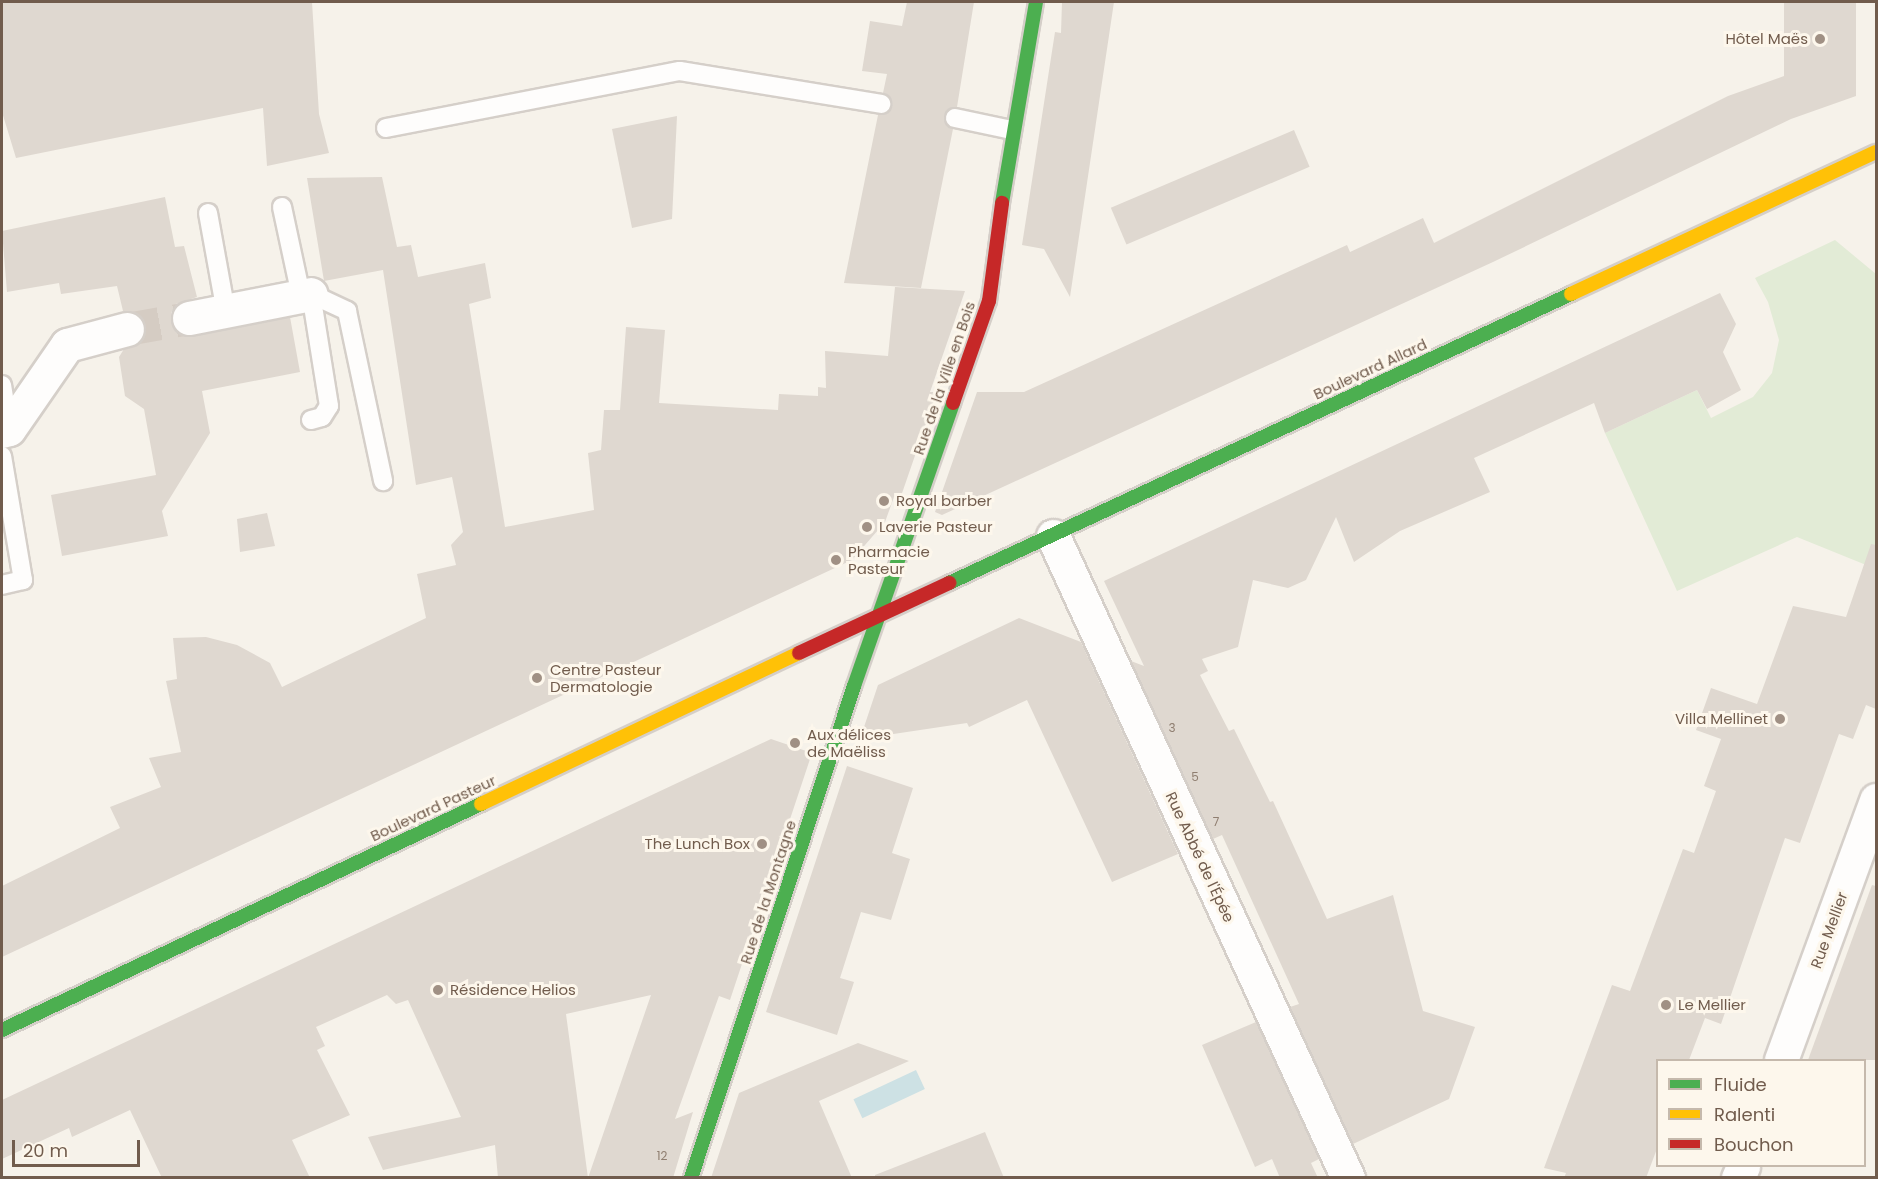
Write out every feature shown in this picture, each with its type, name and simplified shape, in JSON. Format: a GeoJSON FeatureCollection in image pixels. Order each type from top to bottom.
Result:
{"type":"FeatureCollection","features":[{"type":"Feature","properties":{"kind":"street","name":"Rue de la Ville en Bois"},"geometry":{"type":"LineString","coordinates":[[878,617],[989,301],[1012,130],[1036,2]]}},
{"type":"Feature","properties":{"kind":"street","name":"Boulevard Allard"},"geometry":{"type":"LineString","coordinates":[[878,617],[1876,152]]}},
{"type":"Feature","properties":{"kind":"street"},"geometry":{"type":"LineString","coordinates":[[189,318],[306,295]]}},
{"type":"Feature","properties":{"kind":"street"},"geometry":{"type":"LineString","coordinates":[[4,439],[67,345],[128,329]]}},
{"type":"Feature","properties":{"kind":"street","name":"Rue Abbé de l'Épée"},"geometry":{"type":"LineString","coordinates":[[1053,536],[1348,1178]]}},
{"type":"Feature","properties":{"kind":"street","name":"Boulevard Pasteur"},"geometry":{"type":"LineString","coordinates":[[2,1030],[878,617]]}},
{"type":"Feature","properties":{"kind":"street","name":"Rue de la Montagne"},"geometry":{"type":"LineString","coordinates":[[691,1178],[878,617]]}},
{"type":"Feature","properties":{"kind":"street","name":"Rue Mellier"},"geometry":{"type":"LineString","coordinates":[[1781,1059],[1876,800]]}},
{"type":"Feature","properties":{"kind":"lane"},"geometry":{"type":"LineString","coordinates":[[386,128],[680,71],[881,104]]}},
{"type":"Feature","properties":{"kind":"lane"},"geometry":{"type":"LineString","coordinates":[[955,118],[1012,130]]}},
{"type":"Feature","properties":{"kind":"lane"},"geometry":{"type":"LineString","coordinates":[[282,207],[306,295],[329,406],[322,417],[311,420]]}},
{"type":"Feature","properties":{"kind":"lane"},"geometry":{"type":"LineString","coordinates":[[207,213],[226,312]]}},
{"type":"Feature","properties":{"kind":"lane"},"geometry":{"type":"LineString","coordinates":[[306,295],[347,311],[383,481]]}},
{"type":"Feature","properties":{"kind":"lane"},"geometry":{"type":"LineString","coordinates":[[2,385],[4,439],[23,580],[2,585]]}},
{"type":"Feature","properties":{"kind":"green space"},"geometry":{"type":"Polygon","coordinates":[[[1835,240],[1876,274],[1876,569],[1797,537],[1677,591],[1605,433],[1697,390],[1711,418],[1753,397],[1772,373],[1779,340],[1768,302],[1755,278],[1835,240]]]}},
{"type":"Feature","properties":{"kind":"shaded area"},"geometry":{"type":"Polygon","coordinates":[[[916,1070],[925,1089],[862,1118],[853,1099],[916,1070]]]}},
{"type":"Feature","properties":{"kind":"building"},"geometry":{"type":"Polygon","coordinates":[[[2,2],[312,2],[319,114],[329,153],[267,166],[263,108],[16,158],[2,112],[2,2]]]}},
{"type":"Feature","properties":{"kind":"building"},"geometry":{"type":"Polygon","coordinates":[[[907,2],[974,2],[957,107],[947,110],[944,116],[953,129],[921,288],[844,283],[878,115],[885,114],[892,105],[883,93],[887,74],[862,71],[870,21],[902,26],[907,2]]]}},
{"type":"Feature","properties":{"kind":"building"},"geometry":{"type":"Polygon","coordinates":[[[1062,2],[1114,2],[1070,297],[1044,249],[1022,245],[1055,32],[1061,33],[1062,2]]]}},
{"type":"Feature","properties":{"kind":"building"},"geometry":{"type":"Polygon","coordinates":[[[1784,2],[1856,2],[1856,96],[1791,119],[1493,262],[942,515],[935,512],[977,392],[1024,392],[1347,245],[1350,252],[1423,218],[1434,243],[1728,96],[1784,76],[1784,2]]]}},
{"type":"Feature","properties":{"kind":"building"},"geometry":{"type":"Polygon","coordinates":[[[677,116],[672,219],[632,228],[612,129],[677,116]]]}},
{"type":"Feature","properties":{"kind":"building"},"geometry":{"type":"Polygon","coordinates":[[[1294,130],[1310,167],[1126,245],[1111,208],[1294,130]]]}},
{"type":"Feature","properties":{"kind":"building"},"geometry":{"type":"Polygon","coordinates":[[[382,177],[397,247],[411,245],[418,277],[485,263],[491,298],[469,304],[505,527],[594,510],[588,453],[601,450],[604,410],[620,410],[626,327],[665,330],[659,403],[778,410],[779,394],[818,396],[818,387],[826,388],[825,351],[888,356],[895,287],[965,291],[930,392],[937,392],[900,499],[894,497],[885,522],[852,560],[2,957],[2,886],[120,828],[110,807],[161,787],[149,758],[181,752],[166,681],[177,679],[173,638],[206,637],[237,645],[270,663],[282,687],[426,618],[417,574],[456,565],[451,545],[463,532],[452,477],[416,485],[383,270],[324,281],[307,178],[382,177]]]}},
{"type":"Feature","properties":{"kind":"building"},"geometry":{"type":"Polygon","coordinates":[[[165,197],[175,247],[184,246],[197,297],[176,304],[171,313],[175,330],[193,336],[290,317],[300,372],[202,391],[210,433],[162,511],[168,536],[62,556],[51,495],[156,475],[144,409],[125,396],[119,357],[124,349],[141,342],[145,325],[140,315],[123,311],[117,286],[61,294],[59,283],[7,292],[2,231],[165,197]]]}},
{"type":"Feature","properties":{"kind":"building"},"geometry":{"type":"Polygon","coordinates":[[[1720,293],[1736,324],[1723,352],[1741,390],[1707,409],[1697,390],[1605,433],[1594,403],[1474,458],[1490,492],[1400,531],[1354,562],[1336,517],[1306,580],[1288,588],[1253,580],[1238,647],[1202,659],[1208,671],[1200,675],[1229,731],[1234,729],[1270,802],[1273,801],[1327,919],[1393,895],[1423,1011],[1475,1027],[1449,1099],[1353,1144],[1290,1007],[1299,1004],[1222,835],[1213,839],[1131,661],[1144,666],[1104,581],[1720,293]]]}},
{"type":"Feature","properties":{"kind":"building"},"geometry":{"type":"Polygon","coordinates":[[[267,513],[275,546],[240,552],[237,519],[267,513]]]}},
{"type":"Feature","properties":{"kind":"building"},"geometry":{"type":"Polygon","coordinates":[[[1871,544],[1876,545],[1876,709],[1866,705],[1853,739],[1839,734],[1800,843],[1785,838],[1721,1024],[1705,1018],[1689,1059],[1656,1059],[1656,1151],[1646,1178],[1564,1178],[1566,1173],[1544,1168],[1612,985],[1630,991],[1683,849],[1694,853],[1716,791],[1704,786],[1721,739],[1696,730],[1711,688],[1757,704],[1793,606],[1846,617],[1871,544]]]}},
{"type":"Feature","properties":{"kind":"building"},"geometry":{"type":"Polygon","coordinates":[[[1019,618],[1081,642],[1178,854],[1112,882],[1027,700],[969,727],[967,723],[860,739],[878,685],[1019,618]]]}},
{"type":"Feature","properties":{"kind":"building"},"geometry":{"type":"Polygon","coordinates":[[[771,739],[812,753],[730,1000],[719,996],[675,1119],[693,1112],[673,1178],[498,1178],[495,1145],[383,1170],[368,1137],[461,1117],[408,1000],[396,1004],[387,995],[316,1027],[325,1046],[317,1050],[350,1115],[292,1140],[310,1178],[162,1178],[130,1110],[72,1137],[69,1128],[2,1159],[2,1100],[771,739]],[[651,995],[566,1014],[588,1178],[651,995]]]}},
{"type":"Feature","properties":{"kind":"building"},"geometry":{"type":"Polygon","coordinates":[[[847,766],[913,788],[892,853],[910,859],[891,920],[861,912],[840,978],[854,982],[837,1035],[766,1012],[847,766]]]}},
{"type":"Feature","properties":{"kind":"building"},"geometry":{"type":"Polygon","coordinates":[[[1872,885],[1876,886],[1876,1060],[1808,1059],[1872,885]]]}},
{"type":"Feature","properties":{"kind":"building"},"geometry":{"type":"Polygon","coordinates":[[[1256,1022],[1319,1159],[1311,1163],[1318,1178],[1280,1178],[1272,1159],[1255,1167],[1202,1045],[1256,1022]]]}},
{"type":"Feature","properties":{"kind":"building"},"geometry":{"type":"Polygon","coordinates":[[[858,1043],[909,1061],[819,1101],[852,1178],[711,1178],[739,1093],[858,1043]]]}},
{"type":"Feature","properties":{"kind":"building"},"geometry":{"type":"Polygon","coordinates":[[[985,1132],[1004,1178],[875,1178],[875,1175],[985,1132]]]}},
{"type":"Feature","properties":{"kind":"tunnel"},"geometry":{"type":"LineString","coordinates":[[127,329],[189,318]]}},
{"type":"Feature","properties":{"kind":"traffic: fast"},"geometry":{"type":"LineString","coordinates":[[1002,203],[1036,2]]}},
{"type":"Feature","properties":{"kind":"traffic: fast"},"geometry":{"type":"LineString","coordinates":[[949,583],[1571,294]]}},
{"type":"Feature","properties":{"kind":"traffic: fast"},"geometry":{"type":"LineString","coordinates":[[691,1178],[854,686],[953,403]]}},
{"type":"Feature","properties":{"kind":"traffic: fast"},"geometry":{"type":"LineString","coordinates":[[2,1030],[481,804]]}},
{"type":"Feature","properties":{"kind":"traffic: slow"},"geometry":{"type":"LineString","coordinates":[[1571,294],[1876,152]]}},
{"type":"Feature","properties":{"kind":"traffic: slow"},"geometry":{"type":"LineString","coordinates":[[481,804],[799,653]]}},
{"type":"Feature","properties":{"kind":"traffic: jam"},"geometry":{"type":"LineString","coordinates":[[953,403],[989,301],[1002,203]]}},
{"type":"Feature","properties":{"kind":"traffic: jam"},"geometry":{"type":"LineString","coordinates":[[799,653],[949,583]]}},
{"type":"Feature","properties":{"kind":"place","name":"Hôtel Maës"},"geometry":{"type":"Point","coordinates":[1820,39]}},
{"type":"Feature","properties":{"kind":"place","name":"Royal barber"},"geometry":{"type":"Point","coordinates":[884,501]}},
{"type":"Feature","properties":{"kind":"place","name":"Laverie Pasteur"},"geometry":{"type":"Point","coordinates":[867,527]}},
{"type":"Feature","properties":{"kind":"place","name":"Pharmacie Pasteur"},"geometry":{"type":"Point","coordinates":[836,560]}},
{"type":"Feature","properties":{"kind":"place","name":"Centre Pasteur Dermatologie"},"geometry":{"type":"Point","coordinates":[537,678]}},
{"type":"Feature","properties":{"kind":"place","name":"Villa Mellinet"},"geometry":{"type":"Point","coordinates":[1780,719]}},
{"type":"Feature","properties":{"kind":"place","name":"Aux délices de Maëliss"},"geometry":{"type":"Point","coordinates":[795,743]}},
{"type":"Feature","properties":{"kind":"place","name":"The Lunch Box"},"geometry":{"type":"Point","coordinates":[762,844]}},
{"type":"Feature","properties":{"kind":"place","name":"Résidence Helios"},"geometry":{"type":"Point","coordinates":[438,990]}},
{"type":"Feature","properties":{"kind":"place","name":"Le Mellier"},"geometry":{"type":"Point","coordinates":[1666,1005]}}]}
